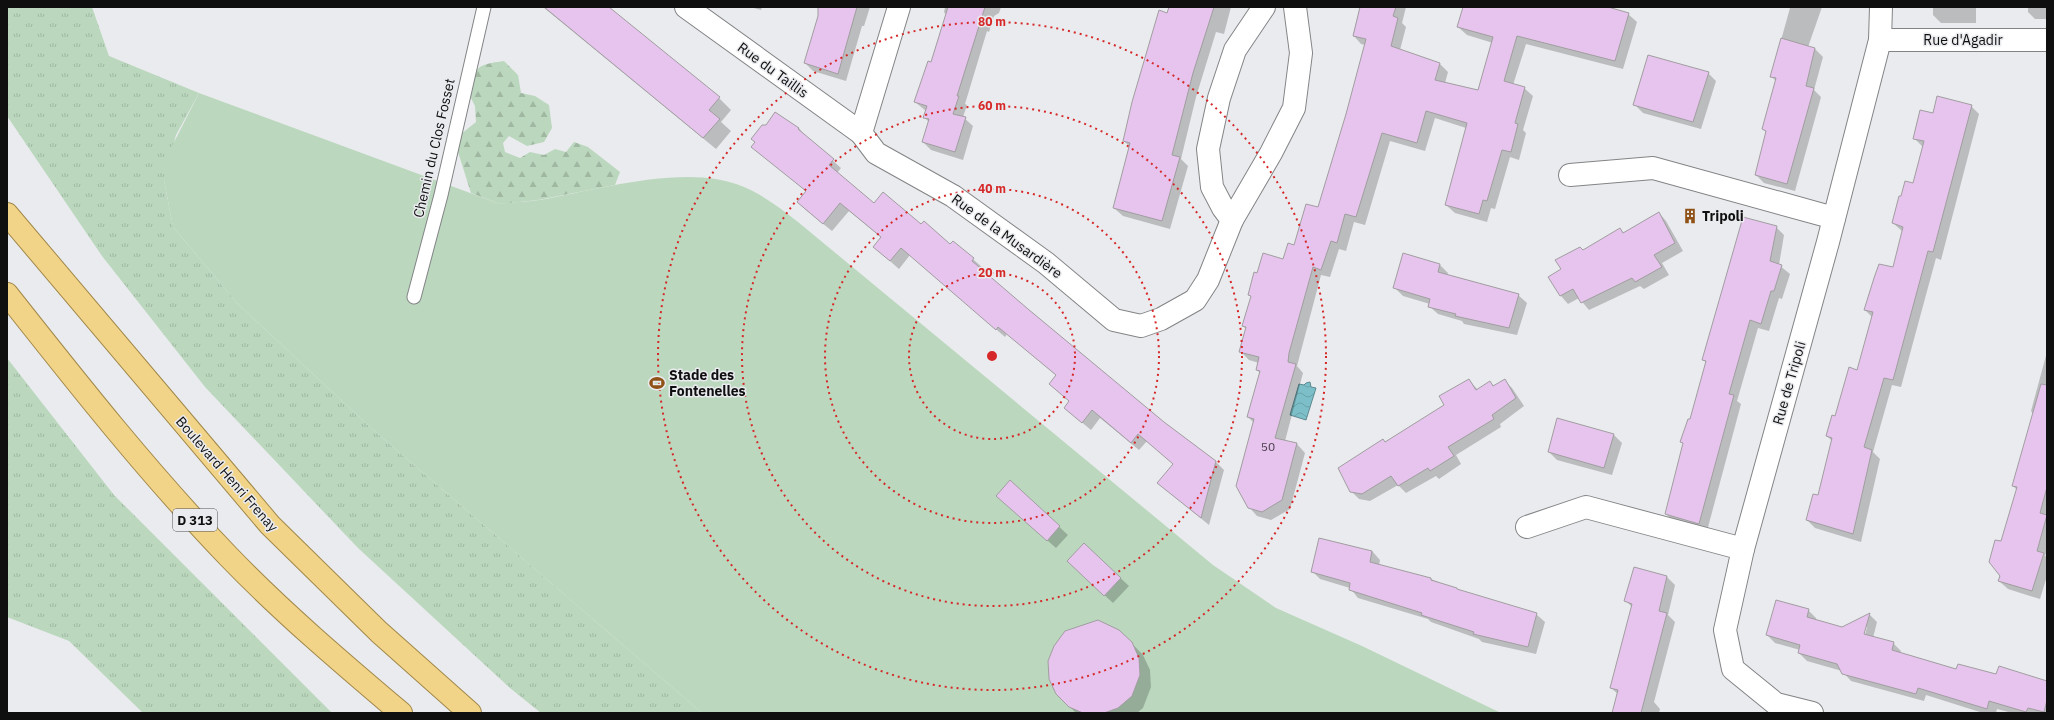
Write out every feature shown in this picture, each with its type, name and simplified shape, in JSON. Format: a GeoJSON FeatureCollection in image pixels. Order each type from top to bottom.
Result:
{"type":"FeatureCollection","features":[{"type":"Feature","properties":{"kind":"highway","name":"Boulevard Henri Frenay"},"geometry":{"type":"LineString","coordinates":[[7,208],[12,221],[270,525],[379,632],[470,713]]}},
{"type":"Feature","properties":{"kind":"highway","name":"D 313"},"geometry":{"type":"LineString","coordinates":[[7,294],[56,357],[156,478],[229,558],[309,633],[401,713]]}},
{"type":"Feature","properties":{"kind":"street","name":"Rue du Taillis"},"geometry":{"type":"LineString","coordinates":[[686,7],[861,132]]}},
{"type":"Feature","properties":{"kind":"street"},"geometry":{"type":"LineString","coordinates":[[861,132],[899,7]]}},
{"type":"Feature","properties":{"kind":"street"},"geometry":{"type":"LineString","coordinates":[[1232,220],[1223,208],[1212,187],[1208,149],[1219,98],[1235,50],[1264,7]]}},
{"type":"Feature","properties":{"kind":"street","name":"Rue de la Musardière"},"geometry":{"type":"LineString","coordinates":[[861,132],[876,153],[953,196],[1046,263],[1114,320],[1141,326],[1161,319],[1195,300],[1208,280],[1232,220],[1271,153],[1294,108],[1301,53],[1295,7]]}},
{"type":"Feature","properties":{"kind":"street","name":"Rue de Tripoli"},"geometry":{"type":"LineString","coordinates":[[1812,713],[1776,704],[1733,668],[1725,630],[1743,549],[1834,218],[1880,40],[1881,7]]}},
{"type":"Feature","properties":{"kind":"street","name":"Rue d'Agadir"},"geometry":{"type":"LineString","coordinates":[[1880,40],[2047,40]]}},
{"type":"Feature","properties":{"kind":"street"},"geometry":{"type":"LineString","coordinates":[[1570,175],[1653,168],[1834,218]]}},
{"type":"Feature","properties":{"kind":"street"},"geometry":{"type":"LineString","coordinates":[[1527,528],[1586,507],[1743,549]]}},
{"type":"Feature","properties":{"kind":"lane","name":"Chemin du Clos Fosset"},"geometry":{"type":"LineString","coordinates":[[414,296],[441,195],[484,7]]}},
{"type":"Feature","properties":{"kind":"green space"},"geometry":{"type":"Polygon","coordinates":[[[7,7],[92,7],[109,56],[199,93],[176,135],[164,180],[173,227],[238,304],[370,427],[702,713],[541,713],[510,688],[358,548],[205,387],[102,256],[7,116],[7,7]]]}},
{"type":"Feature","properties":{"kind":"green space"},"geometry":{"type":"Polygon","coordinates":[[[504,61],[518,75],[521,93],[535,96],[549,105],[552,128],[544,142],[527,146],[509,136],[503,143],[505,152],[520,158],[530,152],[544,155],[555,149],[566,152],[574,142],[588,147],[620,172],[615,185],[538,200],[500,204],[471,193],[458,152],[461,134],[476,122],[475,106],[468,92],[473,76],[479,68],[483,65],[504,61]]]}},
{"type":"Feature","properties":{"kind":"green space","name":"Stade des Fontenelles"},"geometry":{"type":"Polygon","coordinates":[[[199,93],[500,204],[539,200],[643,180],[670,177],[697,177],[722,180],[751,190],[798,222],[1213,565],[1276,608],[1362,646],[1501,713],[702,713],[370,427],[238,304],[173,227],[164,180],[166,158],[199,93]]]}},
{"type":"Feature","properties":{"kind":"green space"},"geometry":{"type":"Polygon","coordinates":[[[7,358],[114,495],[332,713],[143,713],[69,641],[7,617],[7,358]]]}},
{"type":"Feature","properties":{"kind":"water"},"geometry":{"type":"Polygon","coordinates":[[[1310,382],[1311,387],[1316,388],[1306,420],[1290,415],[1299,384],[1304,385],[1310,382]]]}},
{"type":"Feature","properties":{"kind":"building"},"geometry":{"type":"Polygon","coordinates":[[[544,7],[609,7],[720,97],[709,110],[720,119],[703,138],[544,7]]]}},
{"type":"Feature","properties":{"kind":"building"},"geometry":{"type":"Polygon","coordinates":[[[818,7],[857,7],[838,74],[804,63],[818,16],[818,7]]]}},
{"type":"Feature","properties":{"kind":"building"},"geometry":{"type":"Polygon","coordinates":[[[948,7],[985,7],[957,96],[959,96],[953,114],[966,117],[955,152],[922,142],[929,119],[923,118],[927,106],[914,102],[928,61],[931,62],[948,7]]]}},
{"type":"Feature","properties":{"kind":"building"},"geometry":{"type":"Polygon","coordinates":[[[1169,7],[1214,7],[1193,73],[1172,155],[1180,157],[1162,221],[1113,208],[1130,143],[1123,141],[1132,102],[1159,10],[1167,13],[1169,7]]]}},
{"type":"Feature","properties":{"kind":"building"},"geometry":{"type":"Polygon","coordinates":[[[1360,7],[1396,7],[1393,16],[1398,18],[1391,46],[1440,63],[1435,80],[1478,90],[1493,37],[1457,27],[1463,7],[1608,7],[1629,13],[1615,61],[1517,36],[1504,81],[1525,87],[1515,123],[1518,124],[1511,152],[1502,150],[1487,201],[1483,200],[1479,214],[1445,205],[1467,123],[1426,111],[1417,143],[1382,133],[1356,217],[1345,214],[1337,243],[1331,241],[1321,270],[1313,267],[1289,353],[1288,362],[1296,364],[1275,438],[1297,443],[1282,500],[1262,512],[1248,508],[1236,486],[1254,419],[1247,417],[1260,371],[1256,370],[1259,357],[1239,352],[1246,327],[1242,326],[1251,296],[1248,295],[1254,272],[1257,273],[1263,253],[1283,259],[1288,243],[1294,245],[1306,204],[1318,207],[1346,114],[1366,39],[1353,36],[1360,7]]]}},
{"type":"Feature","properties":{"kind":"building"},"geometry":{"type":"Polygon","coordinates":[[[1781,38],[1815,48],[1806,86],[1814,88],[1787,184],[1755,175],[1766,131],[1762,129],[1776,78],[1770,77],[1781,38]]]}},
{"type":"Feature","properties":{"kind":"building"},"geometry":{"type":"Polygon","coordinates":[[[1648,55],[1709,72],[1693,122],[1633,105],[1648,55]]]}},
{"type":"Feature","properties":{"kind":"building"},"geometry":{"type":"Polygon","coordinates":[[[1937,96],[1972,105],[1933,252],[1928,251],[1893,380],[1884,378],[1864,447],[1872,450],[1853,534],[1806,520],[1813,494],[1818,495],[1832,438],[1826,436],[1832,415],[1835,416],[1849,367],[1857,370],[1873,312],[1864,310],[1874,278],[1879,264],[1893,267],[1903,227],[1892,223],[1899,196],[1901,196],[1905,181],[1913,183],[1924,141],[1913,139],[1920,110],[1933,113],[1937,96]]]}},
{"type":"Feature","properties":{"kind":"building"},"geometry":{"type":"Polygon","coordinates":[[[775,112],[799,128],[798,129],[834,159],[829,165],[874,203],[883,192],[921,224],[924,221],[950,244],[953,241],[974,258],[972,261],[1028,309],[1164,422],[1216,461],[1201,518],[1157,483],[1173,464],[1138,434],[1131,443],[1092,410],[1082,423],[1064,408],[1069,401],[1049,384],[1056,375],[998,327],[996,330],[901,248],[890,261],[873,247],[881,237],[840,203],[823,224],[797,202],[806,191],[751,147],[755,142],[751,139],[762,125],[766,125],[775,112]]]}},
{"type":"Feature","properties":{"kind":"building"},"geometry":{"type":"Polygon","coordinates":[[[1659,212],[1675,243],[1654,255],[1662,267],[1635,282],[1632,278],[1581,303],[1573,289],[1560,296],[1548,277],[1561,269],[1555,260],[1580,247],[1583,250],[1620,228],[1623,233],[1659,212]]]}},
{"type":"Feature","properties":{"kind":"building"},"geometry":{"type":"Polygon","coordinates":[[[1743,217],[1777,226],[1770,261],[1782,265],[1774,291],[1771,291],[1761,324],[1750,320],[1729,394],[1734,395],[1699,524],[1665,514],[1683,443],[1680,442],[1688,419],[1690,419],[1706,361],[1702,360],[1743,217]]]}},
{"type":"Feature","properties":{"kind":"building"},"geometry":{"type":"Polygon","coordinates":[[[1403,253],[1440,264],[1438,272],[1519,294],[1509,328],[1455,316],[1456,314],[1428,307],[1430,299],[1393,288],[1403,253]]]}},
{"type":"Feature","properties":{"kind":"building"},"geometry":{"type":"Polygon","coordinates":[[[1469,379],[1476,390],[1490,381],[1493,386],[1505,379],[1516,398],[1492,415],[1494,419],[1448,447],[1454,456],[1430,471],[1428,468],[1398,486],[1391,476],[1362,494],[1350,492],[1338,468],[1383,439],[1385,442],[1444,405],[1439,396],[1469,379]]]}},
{"type":"Feature","properties":{"kind":"building"},"geometry":{"type":"Polygon","coordinates":[[[2041,384],[2047,385],[2047,487],[2040,513],[2047,515],[2037,551],[2044,553],[2032,591],[1998,581],[2000,576],[1989,562],[1995,540],[2001,541],[2017,487],[2012,486],[2041,384]]]}},
{"type":"Feature","properties":{"kind":"building"},"geometry":{"type":"Polygon","coordinates":[[[1557,418],[1614,434],[1604,468],[1548,452],[1557,418]]]}},
{"type":"Feature","properties":{"kind":"building"},"geometry":{"type":"Polygon","coordinates":[[[1010,480],[1060,526],[1047,541],[996,496],[1010,480]]]}},
{"type":"Feature","properties":{"kind":"building"},"geometry":{"type":"Polygon","coordinates":[[[1319,538],[1372,551],[1370,562],[1431,578],[1431,580],[1457,589],[1537,613],[1528,647],[1473,634],[1474,632],[1421,615],[1422,613],[1349,590],[1350,583],[1311,572],[1319,538]]]}},
{"type":"Feature","properties":{"kind":"building"},"geometry":{"type":"Polygon","coordinates":[[[1084,543],[1121,578],[1104,596],[1067,561],[1084,543]]]}},
{"type":"Feature","properties":{"kind":"building"},"geometry":{"type":"Polygon","coordinates":[[[1634,567],[1667,576],[1659,611],[1667,613],[1641,713],[1612,713],[1618,690],[1610,688],[1632,604],[1624,601],[1634,567]]]}},
{"type":"Feature","properties":{"kind":"building"},"geometry":{"type":"Polygon","coordinates":[[[1776,600],[1809,609],[1807,617],[1842,627],[1870,613],[1864,634],[1894,642],[1892,650],[1956,669],[1958,664],[1996,674],[1999,666],[2047,681],[2047,700],[2044,712],[2028,708],[2026,712],[1989,701],[1987,709],[1918,688],[1916,694],[1842,674],[1837,664],[1798,653],[1800,645],[1766,635],[1776,600]]]}},
{"type":"Feature","properties":{"kind":"building"},"geometry":{"type":"Polygon","coordinates":[[[1098,620],[1119,630],[1132,642],[1139,658],[1140,675],[1132,696],[1118,708],[1104,713],[1083,713],[1069,707],[1056,694],[1049,679],[1048,661],[1054,646],[1065,631],[1098,620]]]}},
{"type":"Feature","properties":{"kind":"place","name":"Tripoli"},"geometry":{"type":"Point","coordinates":[1690,216]}},
{"type":"Feature","properties":{"kind":"place","name":"Stade des Fontenelles"},"geometry":{"type":"Point","coordinates":[657,383]}}]}
